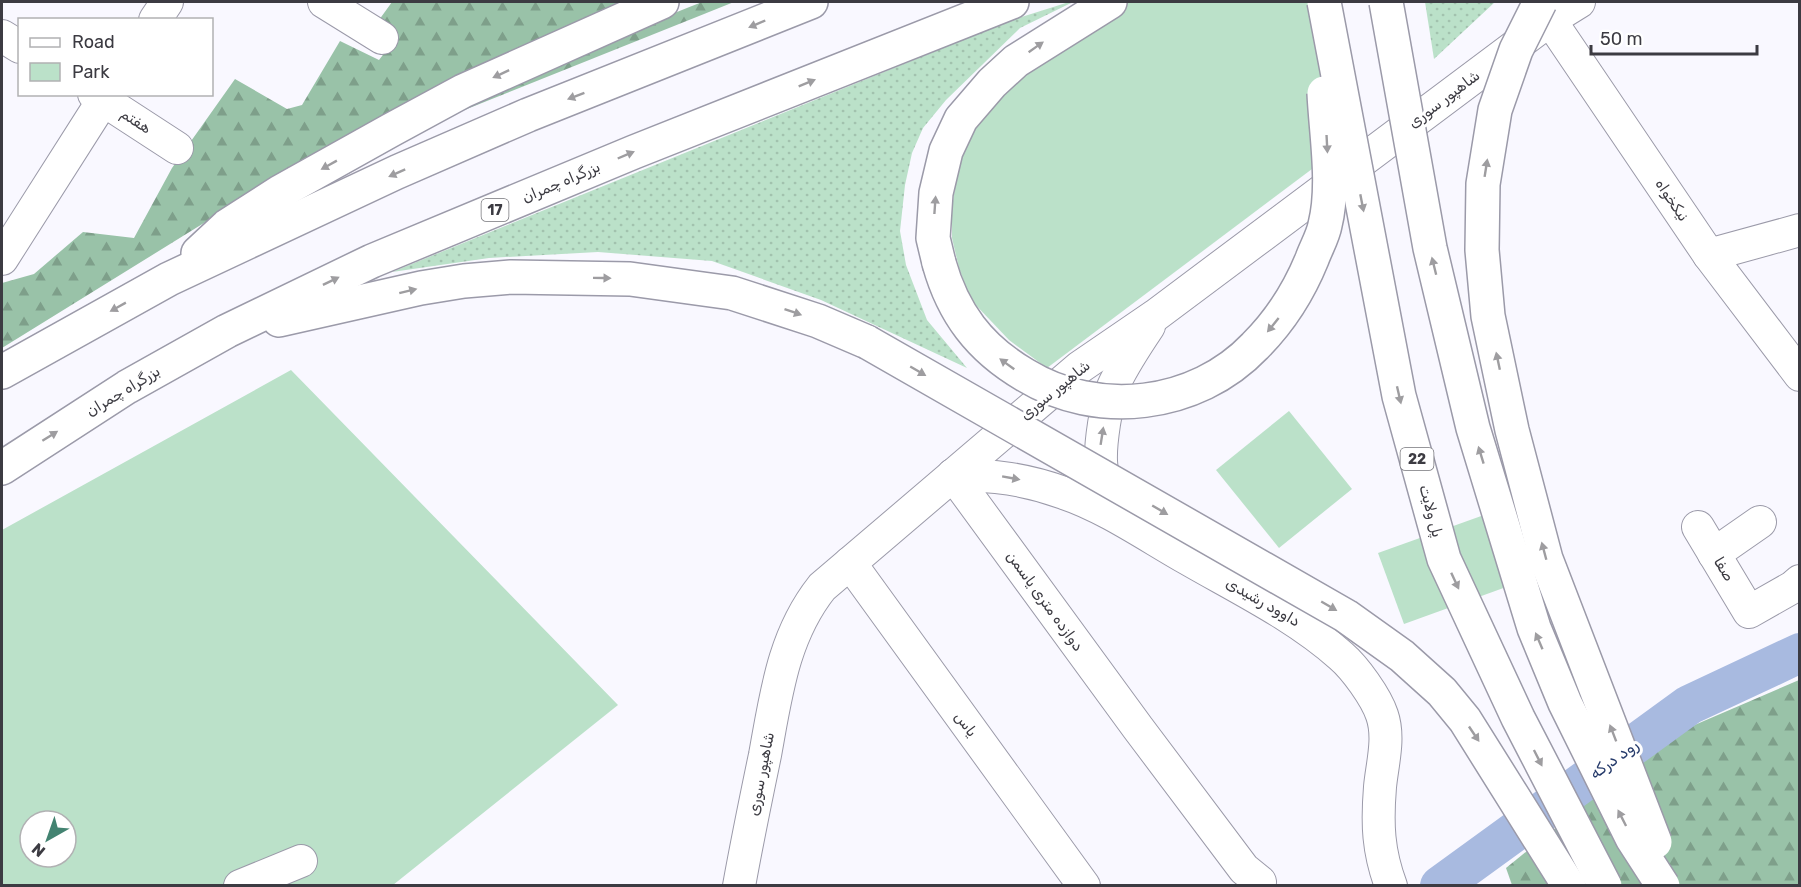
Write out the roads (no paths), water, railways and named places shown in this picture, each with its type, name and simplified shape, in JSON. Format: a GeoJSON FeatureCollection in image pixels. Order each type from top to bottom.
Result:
{"type":"FeatureCollection","features":[{"type":"Feature","properties":{"kind":"highway"},"geometry":{"type":"LineString","coordinates":[[169,279],[227,226],[280,192],[463,91],[662,2]]}},
{"type":"Feature","properties":{"kind":"highway"},"geometry":{"type":"LineString","coordinates":[[2,372],[169,279],[279,226],[528,115],[811,2]]}},
{"type":"Feature","properties":{"kind":"highway","name":"بزرگراه چمران"},"geometry":{"type":"LineString","coordinates":[[2,468],[127,387],[227,331],[383,256],[634,152],[1012,2]]}},
{"type":"Feature","properties":{"kind":"highway"},"geometry":{"type":"LineString","coordinates":[[1110,2],[1016,61],[992,82],[961,119],[946,151],[936,193],[933,238],[946,288],[961,318],[1005,364],[1059,393],[1111,403],[1170,396],[1202,384],[1231,366],[1255,347],[1302,283],[1325,227],[1330,198],[1321,2]]}},
{"type":"Feature","properties":{"kind":"highway","name":"پل ولایت"},"geometry":{"type":"LineString","coordinates":[[1321,2],[1399,396],[1444,559],[1518,718],[1605,885]]}},
{"type":"Feature","properties":{"kind":"highway"},"geometry":{"type":"LineString","coordinates":[[1386,2],[1430,248],[1473,428],[1534,628],[1565,703],[1627,827],[1663,885]]}},
{"type":"Feature","properties":{"kind":"highway"},"geometry":{"type":"LineString","coordinates":[[1545,11],[1516,50],[1495,110],[1483,184],[1482,250],[1488,316],[1512,430],[1546,559],[1672,885]]}},
{"type":"Feature","properties":{"kind":"highway"},"geometry":{"type":"LineString","coordinates":[[227,331],[421,288],[511,277],[630,279],[732,293],[818,321],[867,342],[1346,616],[1402,656],[1442,692],[1466,720],[1569,885]]}},
{"type":"Feature","properties":{"kind":"street"},"geometry":{"type":"LineString","coordinates":[[156,18],[167,2]]}},
{"type":"Feature","properties":{"kind":"street"},"geometry":{"type":"LineString","coordinates":[[324,2],[382,38]]}},
{"type":"Feature","properties":{"kind":"street","name":"شاهپور سوری"},"geometry":{"type":"LineString","coordinates":[[739,885],[779,679],[797,624],[822,587],[1080,367],[1156,315],[1545,11],[1579,2]]}},
{"type":"Feature","properties":{"kind":"street","name":"نیکخواه"},"geometry":{"type":"LineString","coordinates":[[1545,11],[1709,255],[1800,375]]}},
{"type":"Feature","properties":{"kind":"street"},"geometry":{"type":"LineString","coordinates":[[2,36],[18,46]]}},
{"type":"Feature","properties":{"kind":"street"},"geometry":{"type":"LineString","coordinates":[[2,259],[101,96]]}},
{"type":"Feature","properties":{"kind":"street","name":"هفتم"},"geometry":{"type":"LineString","coordinates":[[101,96],[177,148]]}},
{"type":"Feature","properties":{"kind":"street"},"geometry":{"type":"LineString","coordinates":[[1709,255],[1800,230]]}},
{"type":"Feature","properties":{"kind":"street"},"geometry":{"type":"LineString","coordinates":[[1112,390],[1121,370],[1156,315]]}},
{"type":"Feature","properties":{"kind":"street"},"geometry":{"type":"LineString","coordinates":[[1080,367],[1095,364],[1105,367],[1112,376],[1112,390],[1101,443],[1100,464],[1103,481],[1109,495],[1118,510],[1133,526]]}},
{"type":"Feature","properties":{"kind":"street"},"geometry":{"type":"LineString","coordinates":[[1047,395],[1049,423],[1075,464],[1098,495],[1133,526]]}},
{"type":"Feature","properties":{"kind":"street","name":"داوود رشیدی"},"geometry":{"type":"LineString","coordinates":[[953,475],[992,475],[1066,493],[1133,526],[1305,627],[1344,658],[1360,677],[1382,714],[1385,727],[1378,821],[1379,844],[1391,885]]}},
{"type":"Feature","properties":{"kind":"street","name":"دوازده متری یاسمن"},"geometry":{"type":"LineString","coordinates":[[953,475],[1244,869],[1260,882],[1256,885]]}},
{"type":"Feature","properties":{"kind":"street"},"geometry":{"type":"LineString","coordinates":[[1714,554],[1760,522]]}},
{"type":"Feature","properties":{"kind":"street","name":"صفا"},"geometry":{"type":"LineString","coordinates":[[1698,527],[1749,612],[1800,581]]}},
{"type":"Feature","properties":{"kind":"street","name":"یاس"},"geometry":{"type":"LineString","coordinates":[[850,563],[1084,885]]}},
{"type":"Feature","properties":{"kind":"street"},"geometry":{"type":"LineString","coordinates":[[240,885],[301,861]]}},
{"type":"Feature","properties":{"kind":"waterway","name":"رود درکه"},"geometry":{"type":"LineString","coordinates":[[1440,886],[1689,705],[1800,653]]}}]}
